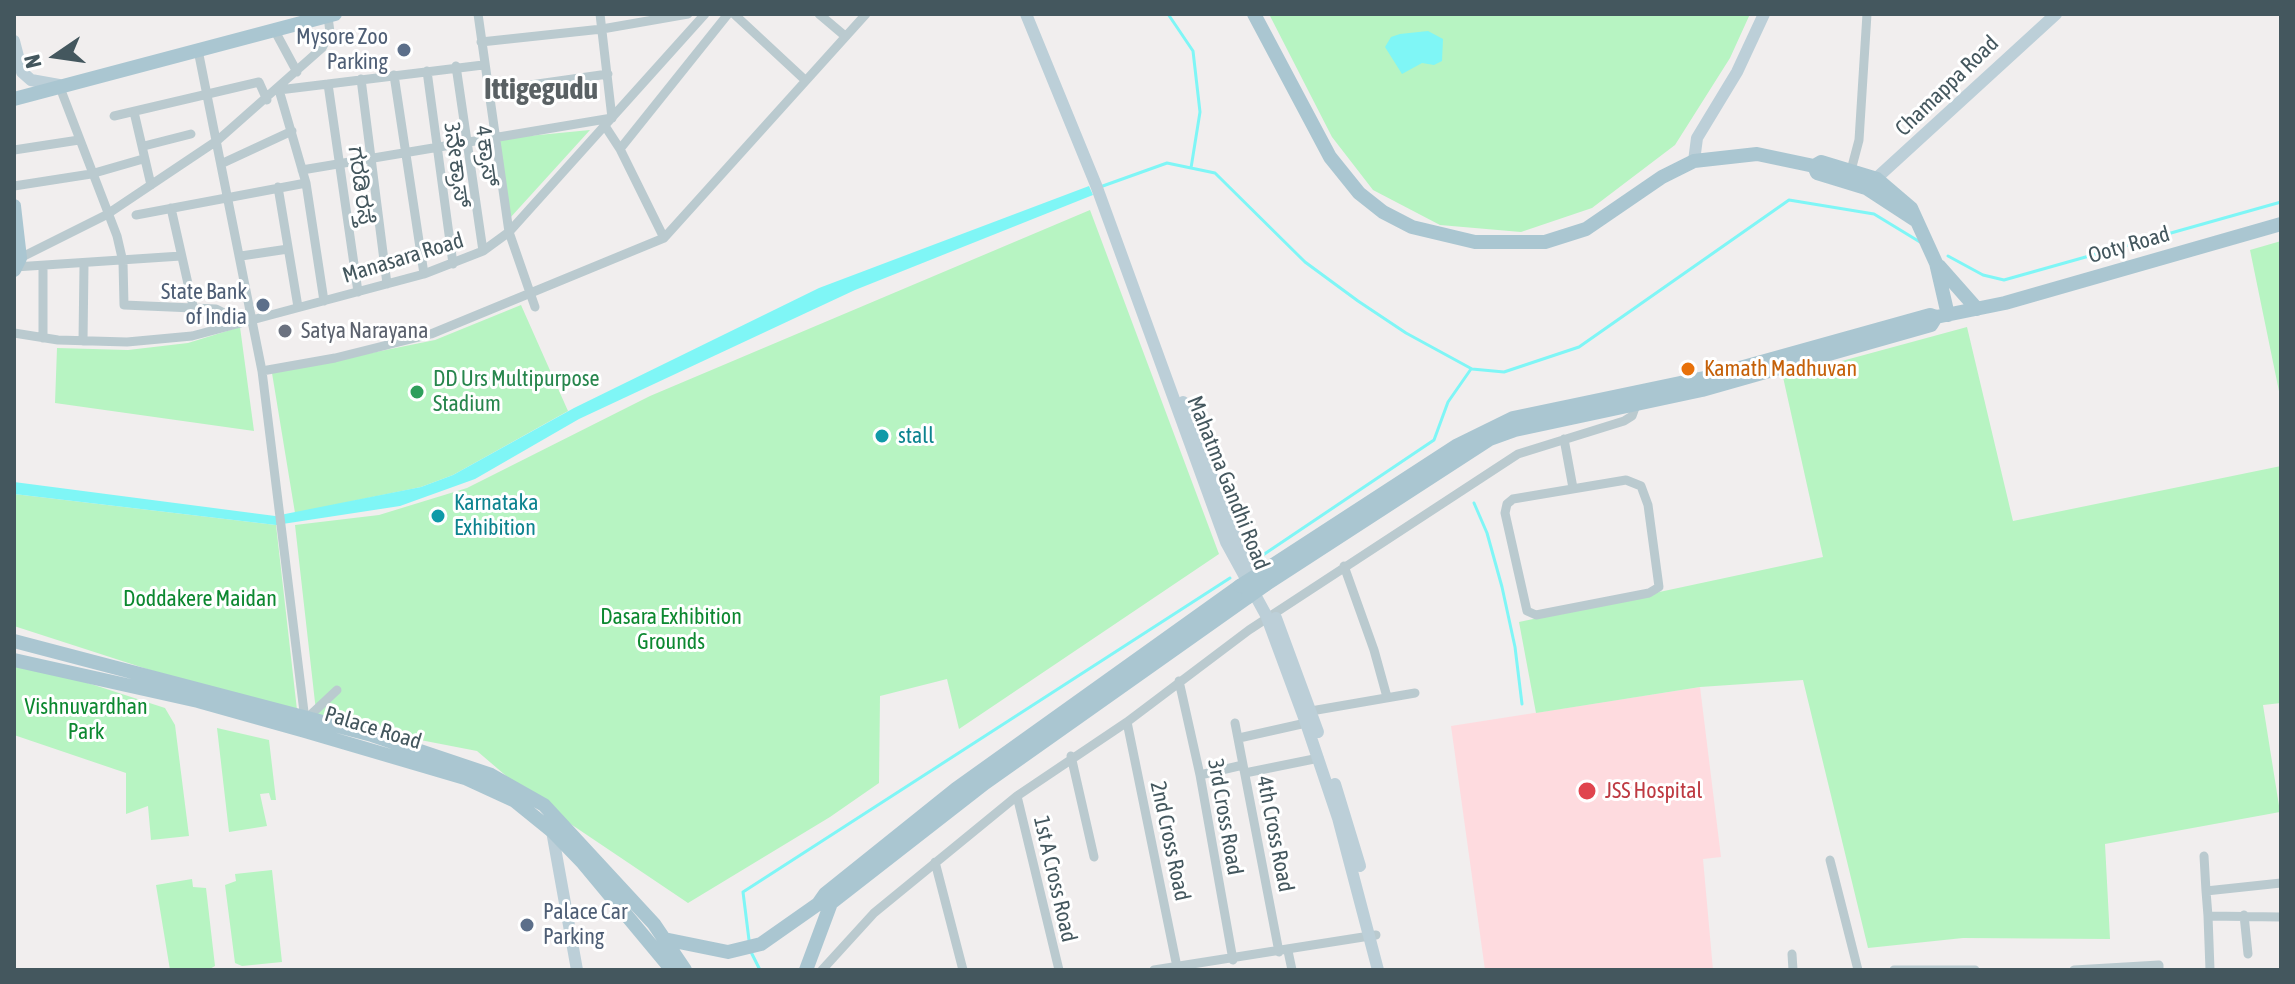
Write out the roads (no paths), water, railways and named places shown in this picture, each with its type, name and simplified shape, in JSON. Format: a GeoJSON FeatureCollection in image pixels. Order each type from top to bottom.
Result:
{"type":"FeatureCollection","features":[{"type":"Feature","properties":{"kind":"main road","name":"Mahatma Gandhi Road"},"geometry":{"type":"LineString","coordinates":[[1026,14],[1101,190]]}},
{"type":"Feature","properties":{"kind":"main road","name":"Mahatma Gandhi Road"},"geometry":{"type":"LineString","coordinates":[[1035,14],[1226,542],[1270,616],[1346,815],[1381,970]]}},
{"type":"Feature","properties":{"kind":"main road"},"geometry":{"type":"LineString","coordinates":[[1254,14],[1330,157],[1371,203],[1412,227],[1475,242],[1545,242],[1568,237],[1607,216],[1662,177],[1694,161],[1757,154],[1814,166],[1821,162],[1872,183],[1911,208],[1936,263],[1942,316]]}},
{"type":"Feature","properties":{"kind":"main road"},"geometry":{"type":"LineString","coordinates":[[1694,161],[1697,138],[1737,72],[1764,14]]}},
{"type":"Feature","properties":{"kind":"main road","name":"Chamappa Road"},"geometry":{"type":"LineString","coordinates":[[1872,183],[2056,14]]}},
{"type":"Feature","properties":{"kind":"main road"},"geometry":{"type":"LineString","coordinates":[[14,99],[332,16]]}},
{"type":"Feature","properties":{"kind":"main road"},"geometry":{"type":"LineString","coordinates":[[14,41],[22,72],[31,80],[59,85]]}},
{"type":"Feature","properties":{"kind":"main road"},"geometry":{"type":"LineString","coordinates":[[14,206],[16,265]]}},
{"type":"Feature","properties":{"kind":"main road","name":"Ooty Road"},"geometry":{"type":"LineString","coordinates":[[1942,316],[1983,308],[2281,224]]}},
{"type":"Feature","properties":{"kind":"main road"},"geometry":{"type":"LineString","coordinates":[[1936,263],[1983,308]]}},
{"type":"Feature","properties":{"kind":"main road"},"geometry":{"type":"LineString","coordinates":[[660,944],[739,952],[761,944],[1244,591],[1456,446],[1513,418],[1704,378],[1930,315],[1942,316]]}},
{"type":"Feature","properties":{"kind":"main road"},"geometry":{"type":"LineString","coordinates":[[1262,579],[1490,439],[1515,430],[1636,405],[1820,358],[1931,325],[1942,316]]}},
{"type":"Feature","properties":{"kind":"main road"},"geometry":{"type":"LineString","coordinates":[[14,641],[387,740],[491,775],[544,805],[685,970]]}},
{"type":"Feature","properties":{"kind":"main road","name":"Palace Road"},"geometry":{"type":"LineString","coordinates":[[14,660],[198,701],[465,778],[515,801],[552,831],[660,944]]}},
{"type":"Feature","properties":{"kind":"main road","name":"Mahatma Gandhi Road"},"geometry":{"type":"LineString","coordinates":[[1309,717],[1373,935]]}},
{"type":"Feature","properties":{"kind":"main road"},"geometry":{"type":"LineString","coordinates":[[552,831],[577,970]]}},
{"type":"Feature","properties":{"kind":"main road"},"geometry":{"type":"LineString","coordinates":[[806,970],[825,900]]}},
{"type":"Feature","properties":{"kind":"main road"},"geometry":{"type":"LineString","coordinates":[[660,944],[672,970]]}},
{"type":"Feature","properties":{"kind":"street"},"geometry":{"type":"LineString","coordinates":[[478,14],[509,232],[535,307]]}},
{"type":"Feature","properties":{"kind":"street"},"geometry":{"type":"LineString","coordinates":[[600,14],[608,74],[608,122],[664,238]]}},
{"type":"Feature","properties":{"kind":"street"},"geometry":{"type":"LineString","coordinates":[[481,42],[602,29],[688,14]]}},
{"type":"Feature","properties":{"kind":"street","name":"Manasara Road"},"geometry":{"type":"LineString","coordinates":[[14,333],[43,338],[127,342],[192,336],[424,274],[483,251],[509,232],[705,14]]}},
{"type":"Feature","properties":{"kind":"street"},"geometry":{"type":"LineString","coordinates":[[620,149],[728,14]]}},
{"type":"Feature","properties":{"kind":"street"},"geometry":{"type":"LineString","coordinates":[[734,14],[805,80]]}},
{"type":"Feature","properties":{"kind":"street"},"geometry":{"type":"LineString","coordinates":[[819,14],[845,36]]}},
{"type":"Feature","properties":{"kind":"street"},"geometry":{"type":"LineString","coordinates":[[262,371],[431,334],[664,238],[866,14]]}},
{"type":"Feature","properties":{"kind":"street"},"geometry":{"type":"LineString","coordinates":[[1850,175],[1859,140],[1867,14]]}},
{"type":"Feature","properties":{"kind":"street"},"geometry":{"type":"LineString","coordinates":[[16,265],[106,215],[218,140],[279,90],[322,48],[330,32],[332,16]]}},
{"type":"Feature","properties":{"kind":"street"},"geometry":{"type":"LineString","coordinates":[[276,33],[297,72]]}},
{"type":"Feature","properties":{"kind":"street"},"geometry":{"type":"LineString","coordinates":[[198,50],[230,196],[262,371],[305,720]]}},
{"type":"Feature","properties":{"kind":"street"},"geometry":{"type":"LineString","coordinates":[[279,90],[483,65]]}},
{"type":"Feature","properties":{"kind":"street","name":"4 ಕ್ರಾಸ್"},"geometry":{"type":"LineString","coordinates":[[456,66],[483,251]]}},
{"type":"Feature","properties":{"kind":"street","name":"3ನೆೇ ಕ್ರಾಸ್"},"geometry":{"type":"LineString","coordinates":[[427,71],[453,264]]}},
{"type":"Feature","properties":{"kind":"street"},"geometry":{"type":"LineString","coordinates":[[488,91],[608,74]]}},
{"type":"Feature","properties":{"kind":"street"},"geometry":{"type":"LineString","coordinates":[[394,75],[424,274]]}},
{"type":"Feature","properties":{"kind":"street"},"geometry":{"type":"LineString","coordinates":[[361,79],[387,284]]}},
{"type":"Feature","properties":{"kind":"street"},"geometry":{"type":"LineString","coordinates":[[114,116],[259,82],[267,100]]}},
{"type":"Feature","properties":{"kind":"street","name":"ಗರಡಿ ರಸ್ತೆ"},"geometry":{"type":"LineString","coordinates":[[328,84],[358,292]]}},
{"type":"Feature","properties":{"kind":"street"},"geometry":{"type":"LineString","coordinates":[[59,85],[106,215],[117,236],[123,262],[124,305],[216,309],[228,315],[233,325]]}},
{"type":"Feature","properties":{"kind":"street"},"geometry":{"type":"LineString","coordinates":[[279,90],[306,183],[324,301]]}},
{"type":"Feature","properties":{"kind":"street"},"geometry":{"type":"LineString","coordinates":[[134,112],[151,185]]}},
{"type":"Feature","properties":{"kind":"street"},"geometry":{"type":"LineString","coordinates":[[302,170],[406,150],[608,122]]}},
{"type":"Feature","properties":{"kind":"street"},"geometry":{"type":"LineString","coordinates":[[223,163],[292,131]]}},
{"type":"Feature","properties":{"kind":"street"},"geometry":{"type":"LineString","coordinates":[[144,146],[191,134]]}},
{"type":"Feature","properties":{"kind":"street"},"geometry":{"type":"LineString","coordinates":[[14,150],[79,140]]}},
{"type":"Feature","properties":{"kind":"street"},"geometry":{"type":"LineString","coordinates":[[14,186],[91,174],[143,159]]}},
{"type":"Feature","properties":{"kind":"street"},"geometry":{"type":"LineString","coordinates":[[136,215],[306,183]]}},
{"type":"Feature","properties":{"kind":"street"},"geometry":{"type":"LineString","coordinates":[[278,187],[298,307]]}},
{"type":"Feature","properties":{"kind":"street"},"geometry":{"type":"LineString","coordinates":[[171,208],[193,306]]}},
{"type":"Feature","properties":{"kind":"street"},"geometry":{"type":"LineString","coordinates":[[241,256],[288,249]]}},
{"type":"Feature","properties":{"kind":"street"},"geometry":{"type":"LineString","coordinates":[[16,265],[84,265],[181,256]]}},
{"type":"Feature","properties":{"kind":"street"},"geometry":{"type":"LineString","coordinates":[[83,341],[84,265]]}},
{"type":"Feature","properties":{"kind":"street"},"geometry":{"type":"LineString","coordinates":[[43,266],[43,338]]}},
{"type":"Feature","properties":{"kind":"street"},"geometry":{"type":"LineString","coordinates":[[822,970],[874,913],[1017,796],[1071,756],[1127,722],[1270,616],[1518,454],[1624,421],[1632,416],[1636,405]]}},
{"type":"Feature","properties":{"kind":"street"},"geometry":{"type":"LineString","coordinates":[[1564,439],[1573,488]]}},
{"type":"Feature","properties":{"kind":"street"},"geometry":{"type":"LineString","coordinates":[[1631,479],[1641,486],[1648,505],[1659,587],[1649,593],[1531,614],[1523,605],[1505,507],[1513,499],[1573,488],[1631,479]]}},
{"type":"Feature","properties":{"kind":"street"},"geometry":{"type":"LineString","coordinates":[[1344,566],[1387,697]]}},
{"type":"Feature","properties":{"kind":"street","name":"3rd Cross Road"},"geometry":{"type":"LineString","coordinates":[[1179,681],[1200,775],[1233,960]]}},
{"type":"Feature","properties":{"kind":"street"},"geometry":{"type":"LineString","coordinates":[[305,720],[337,690]]}},
{"type":"Feature","properties":{"kind":"street"},"geometry":{"type":"LineString","coordinates":[[1239,738],[1387,697],[1415,693]]}},
{"type":"Feature","properties":{"kind":"street","name":"2nd Cross Road"},"geometry":{"type":"LineString","coordinates":[[1127,722],[1177,967]]}},
{"type":"Feature","properties":{"kind":"street","name":"4th Cross Road"},"geometry":{"type":"LineString","coordinates":[[1235,723],[1284,952],[1292,970]]}},
{"type":"Feature","properties":{"kind":"street"},"geometry":{"type":"LineString","coordinates":[[1071,756],[1094,857]]}},
{"type":"Feature","properties":{"kind":"street"},"geometry":{"type":"LineString","coordinates":[[1200,775],[1319,758]]}},
{"type":"Feature","properties":{"kind":"street","name":"1st A Cross Road"},"geometry":{"type":"LineString","coordinates":[[1017,796],[1059,970]]}},
{"type":"Feature","properties":{"kind":"street"},"geometry":{"type":"LineString","coordinates":[[2204,856],[2210,970]]}},
{"type":"Feature","properties":{"kind":"street"},"geometry":{"type":"LineString","coordinates":[[1830,860],[1858,970]]}},
{"type":"Feature","properties":{"kind":"street"},"geometry":{"type":"LineString","coordinates":[[935,862],[963,970]]}},
{"type":"Feature","properties":{"kind":"street"},"geometry":{"type":"LineString","coordinates":[[2206,891],[2281,883]]}},
{"type":"Feature","properties":{"kind":"street"},"geometry":{"type":"LineString","coordinates":[[2244,915],[2248,954]]}},
{"type":"Feature","properties":{"kind":"street"},"geometry":{"type":"LineString","coordinates":[[2208,916],[2281,917]]}},
{"type":"Feature","properties":{"kind":"street"},"geometry":{"type":"LineString","coordinates":[[1158,970],[1205,967],[1373,935]]}},
{"type":"Feature","properties":{"kind":"street"},"geometry":{"type":"LineString","coordinates":[[1792,954],[1793,970]]}},
{"type":"Feature","properties":{"kind":"street"},"geometry":{"type":"LineString","coordinates":[[1252,956],[1253,970]]}},
{"type":"Feature","properties":{"kind":"street"},"geometry":{"type":"LineString","coordinates":[[2074,970],[2159,967]]}},
{"type":"Feature","properties":{"kind":"street"},"geometry":{"type":"LineString","coordinates":[[1894,970],[1975,970]]}},
{"type":"Feature","properties":{"kind":"water"},"geometry":{"type":"Polygon","coordinates":[[[1428,31],[1443,39],[1442,61],[1434,65],[1422,63],[1402,74],[1385,47],[1391,37],[1428,31]]]}},
{"type":"Feature","properties":{"kind":"water"},"geometry":{"type":"Polygon","coordinates":[[[1089,186],[1093,195],[855,290],[579,419],[475,479],[400,506],[276,525],[14,494],[14,482],[275,516],[421,487],[453,475],[574,408],[819,288],[1089,186]]]}},
{"type":"Feature","properties":{"kind":"waterway"},"geometry":{"type":"LineString","coordinates":[[1168,14],[1193,51],[1200,112],[1191,168]]}},
{"type":"Feature","properties":{"kind":"waterway"},"geometry":{"type":"LineString","coordinates":[[1100,187],[1167,163],[1215,173],[1305,262],[1358,301],[1406,333],[1472,369],[1504,372],[1579,347],[1789,200],[1874,214],[1920,242]]}},
{"type":"Feature","properties":{"kind":"waterway"},"geometry":{"type":"LineString","coordinates":[[1948,256],[1983,275],[2004,280],[2281,202]]}},
{"type":"Feature","properties":{"kind":"waterway"},"geometry":{"type":"LineString","coordinates":[[1251,563],[1434,440],[1448,402],[1471,369]]}},
{"type":"Feature","properties":{"kind":"waterway"},"geometry":{"type":"LineString","coordinates":[[1474,503],[1487,533],[1502,587],[1515,647],[1522,704]]}},
{"type":"Feature","properties":{"kind":"waterway"},"geometry":{"type":"LineString","coordinates":[[749,940],[743,892],[1230,578]]}},
{"type":"Feature","properties":{"kind":"waterway"},"geometry":{"type":"LineString","coordinates":[[751,952],[760,970]]}},
{"type":"Feature","properties":{"kind":"place","name":"Mysore Zoo Parking"},"geometry":{"type":"Point","coordinates":[404,50]}},
{"type":"Feature","properties":{"kind":"place","name":"State Bank of India"},"geometry":{"type":"Point","coordinates":[263,305]}},
{"type":"Feature","properties":{"kind":"place","name":"Satya Narayana"},"geometry":{"type":"Point","coordinates":[285,331]}},
{"type":"Feature","properties":{"kind":"place","name":"Kamath Madhuvan"},"geometry":{"type":"Point","coordinates":[1688,369]}},
{"type":"Feature","properties":{"kind":"place","name":"DD Urs Multipurpose Stadium"},"geometry":{"type":"Point","coordinates":[417,392]}},
{"type":"Feature","properties":{"kind":"place","name":"stall"},"geometry":{"type":"Point","coordinates":[882,436]}},
{"type":"Feature","properties":{"kind":"place","name":"Karnataka Exhibition"},"geometry":{"type":"Point","coordinates":[438,516]}},
{"type":"Feature","properties":{"kind":"place","name":"JSS Hospital"},"geometry":{"type":"Point","coordinates":[1587,791]}},
{"type":"Feature","properties":{"kind":"place","name":"Palace Car Parking"},"geometry":{"type":"Point","coordinates":[527,925]}},
{"type":"Feature","properties":{"kind":"district","name":"Ittigegudu"},"geometry":{"type":"Point","coordinates":[541,90]}},
{"type":"Feature","properties":{"kind":"park label","name":"Doddakere Maidan"},"geometry":{"type":"Point","coordinates":[200,599]}},
{"type":"Feature","properties":{"kind":"park label","name":"Dasara Exhibition Grounds"},"geometry":{"type":"Point","coordinates":[671,630]}},
{"type":"Feature","properties":{"kind":"park label","name":"Vishnuvardhan Park"},"geometry":{"type":"Point","coordinates":[86,720]}}]}
